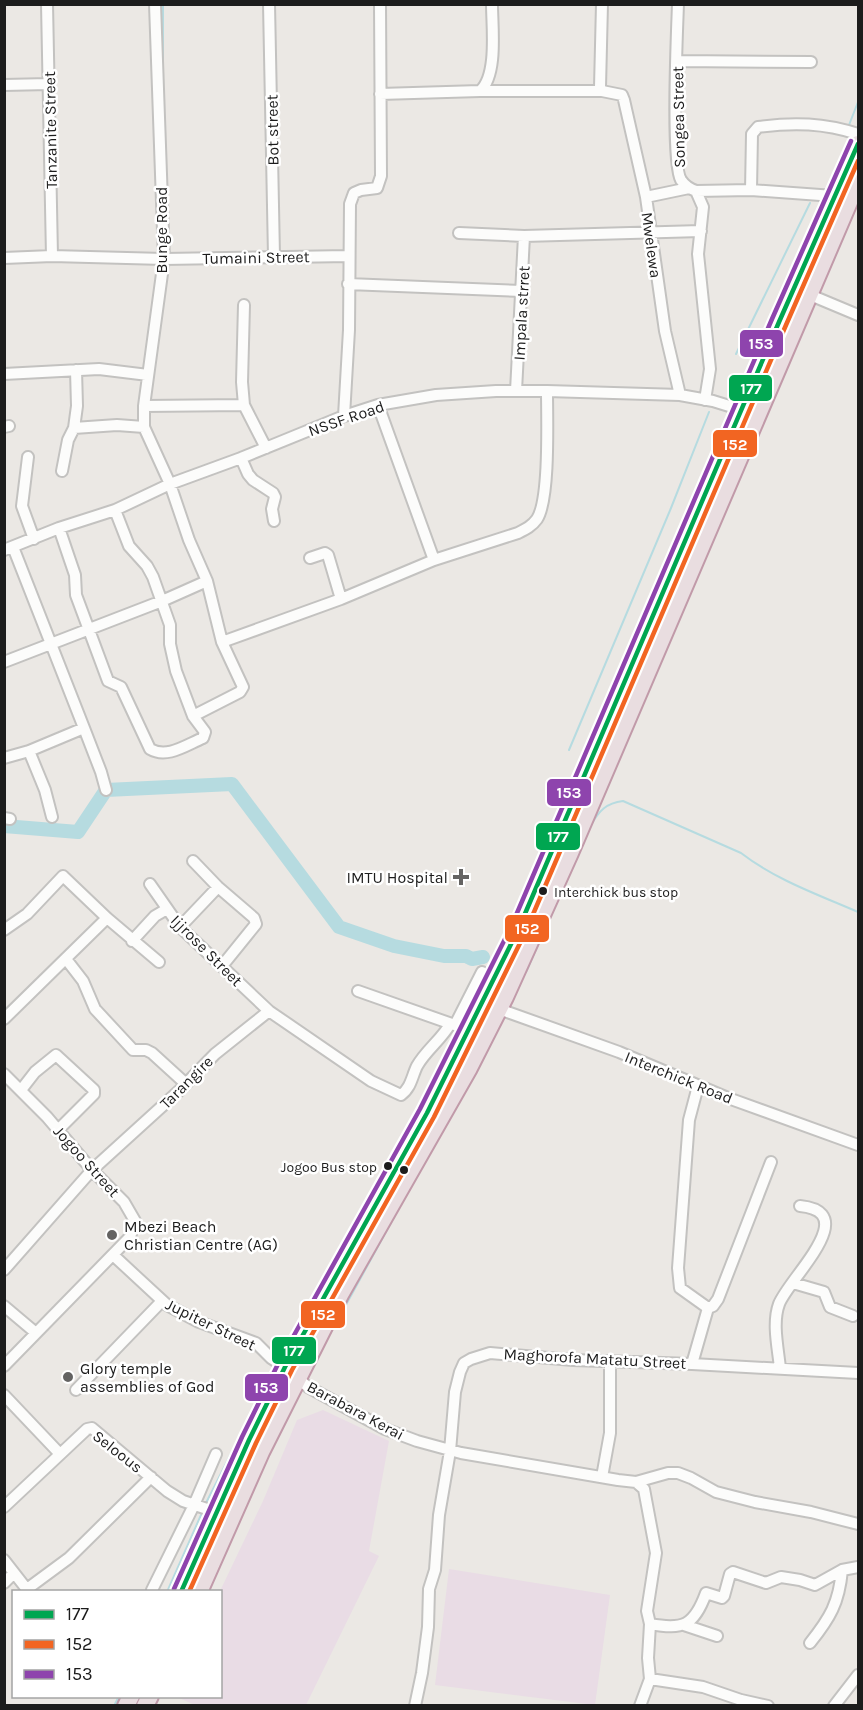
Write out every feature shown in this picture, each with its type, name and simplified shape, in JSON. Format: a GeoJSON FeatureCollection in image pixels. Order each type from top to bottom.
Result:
{"type":"FeatureCollection","features":[{"type":"Feature","properties":{"kind":"highway"},"geometry":{"type":"LineString","coordinates":[[200,1590],[297,1379],[341,1293],[469,1068],[499,1009],[510,966],[742,410],[858,144]]}},
{"type":"Feature","properties":{"kind":"highway"},"geometry":{"type":"LineString","coordinates":[[182,1590],[285,1367],[427,1113],[458,1026],[510,966],[570,853],[858,181]]}},
{"type":"Feature","properties":{"kind":"street","name":"Tanzanite Street"},"geometry":{"type":"LineString","coordinates":[[47,4],[52,256]]}},
{"type":"Feature","properties":{"kind":"street","name":"Bunge Road"},"geometry":{"type":"LineString","coordinates":[[155,4],[164,259],[144,406],[144,427],[170,484],[189,540],[207,581],[222,642],[243,687],[242,690],[193,716]]}},
{"type":"Feature","properties":{"kind":"street","name":"Bot street"},"geometry":{"type":"LineString","coordinates":[[269,4],[274,256]]}},
{"type":"Feature","properties":{"kind":"street"},"geometry":{"type":"LineString","coordinates":[[344,416],[349,330],[351,196],[361,190],[377,188],[380,183],[380,4]]}},
{"type":"Feature","properties":{"kind":"street"},"geometry":{"type":"LineString","coordinates":[[480,92],[491,71],[492,4]]}},
{"type":"Feature","properties":{"kind":"street"},"geometry":{"type":"LineString","coordinates":[[380,94],[602,91],[600,80],[602,4]]}},
{"type":"Feature","properties":{"kind":"street","name":"Songea Street"},"geometry":{"type":"LineString","coordinates":[[678,4],[676,130],[681,180],[693,190],[751,189],[834,196]]}},
{"type":"Feature","properties":{"kind":"street"},"geometry":{"type":"LineString","coordinates":[[677,61],[811,62]]}},
{"type":"Feature","properties":{"kind":"street"},"geometry":{"type":"LineString","coordinates":[[4,85],[49,84]]}},
{"type":"Feature","properties":{"kind":"street","name":"Mwelewa"},"geometry":{"type":"LineString","coordinates":[[602,91],[622,95],[645,197],[665,331],[680,395]]}},
{"type":"Feature","properties":{"kind":"street"},"geometry":{"type":"LineString","coordinates":[[751,189],[752,135],[758,127],[809,123],[858,134]]}},
{"type":"Feature","properties":{"kind":"street"},"geometry":{"type":"LineString","coordinates":[[645,197],[693,190],[702,207],[698,254],[710,369],[705,400]]}},
{"type":"Feature","properties":{"kind":"street"},"geometry":{"type":"LineString","coordinates":[[459,233],[525,236],[701,231]]}},
{"type":"Feature","properties":{"kind":"street","name":"Impala strret"},"geometry":{"type":"LineString","coordinates":[[516,391],[525,236]]}},
{"type":"Feature","properties":{"kind":"street","name":"Tumaini Street"},"geometry":{"type":"LineString","coordinates":[[4,258],[52,256],[164,259],[349,256]]}},
{"type":"Feature","properties":{"kind":"street"},"geometry":{"type":"LineString","coordinates":[[348,284],[522,291]]}},
{"type":"Feature","properties":{"kind":"street"},"geometry":{"type":"LineString","coordinates":[[794,288],[858,315]]}},
{"type":"Feature","properties":{"kind":"street"},"geometry":{"type":"LineString","coordinates":[[244,305],[242,382],[244,405],[266,448]]}},
{"type":"Feature","properties":{"kind":"street"},"geometry":{"type":"LineString","coordinates":[[4,374],[99,369],[148,375]]}},
{"type":"Feature","properties":{"kind":"street"},"geometry":{"type":"LineString","coordinates":[[62,471],[68,440],[74,428],[76,370]]}},
{"type":"Feature","properties":{"kind":"street"},"geometry":{"type":"LineString","coordinates":[[222,642],[341,599],[434,560],[518,533],[531,526],[543,505],[547,391]]}},
{"type":"Feature","properties":{"kind":"street","name":"NSSF Road"},"geometry":{"type":"LineString","coordinates":[[9,548],[59,528],[115,510],[170,484],[378,405],[436,395],[547,391],[680,395],[742,410]]}},
{"type":"Feature","properties":{"kind":"street"},"geometry":{"type":"LineString","coordinates":[[144,406],[244,405]]}},
{"type":"Feature","properties":{"kind":"street"},"geometry":{"type":"LineString","coordinates":[[378,405],[434,560]]}},
{"type":"Feature","properties":{"kind":"street"},"geometry":{"type":"LineString","coordinates":[[74,428],[117,425],[144,427]]}},
{"type":"Feature","properties":{"kind":"street"},"geometry":{"type":"LineString","coordinates":[[28,457],[22,506],[34,539]]}},
{"type":"Feature","properties":{"kind":"street"},"geometry":{"type":"LineString","coordinates":[[241,458],[253,480],[273,493],[275,497],[272,509],[274,521]]}},
{"type":"Feature","properties":{"kind":"street"},"geometry":{"type":"LineString","coordinates":[[59,528],[75,575],[76,596],[108,681],[121,687],[150,749],[158,753],[167,753],[202,738],[204,732],[193,716],[176,671],[170,644],[170,625],[162,601],[147,566],[129,546],[115,510]]}},
{"type":"Feature","properties":{"kind":"street"},"geometry":{"type":"LineString","coordinates":[[9,548],[52,644],[106,790]]}},
{"type":"Feature","properties":{"kind":"street"},"geometry":{"type":"LineString","coordinates":[[310,558],[325,553],[328,555],[341,599]]}},
{"type":"Feature","properties":{"kind":"street"},"geometry":{"type":"LineString","coordinates":[[4,662],[162,601],[207,581]]}},
{"type":"Feature","properties":{"kind":"street"},"geometry":{"type":"LineString","coordinates":[[5,754],[29,751],[84,728]]}},
{"type":"Feature","properties":{"kind":"street"},"geometry":{"type":"LineString","coordinates":[[29,751],[45,790],[52,817]]}},
{"type":"Feature","properties":{"kind":"street"},"geometry":{"type":"LineString","coordinates":[[193,861],[218,887],[254,918],[256,924],[222,966]]}},
{"type":"Feature","properties":{"kind":"street"},"geometry":{"type":"LineString","coordinates":[[4,930],[27,914],[63,876],[107,918],[159,962]]}},
{"type":"Feature","properties":{"kind":"street","name":"Ijjrose Street"},"geometry":{"type":"LineString","coordinates":[[150,884],[180,927],[269,1011]]}},
{"type":"Feature","properties":{"kind":"street"},"geometry":{"type":"LineString","coordinates":[[180,927],[218,887]]}},
{"type":"Feature","properties":{"kind":"street"},"geometry":{"type":"LineString","coordinates":[[132,940],[155,916],[167,909]]}},
{"type":"Feature","properties":{"kind":"street"},"geometry":{"type":"LineString","coordinates":[[4,1019],[107,918]]}},
{"type":"Feature","properties":{"kind":"street"},"geometry":{"type":"LineString","coordinates":[[66,959],[83,981],[94,1009],[117,1035],[133,1050],[146,1050],[152,1053],[186,1084]]}},
{"type":"Feature","properties":{"kind":"street"},"geometry":{"type":"LineString","coordinates":[[269,1011],[371,1081],[396,1095],[401,1095],[407,1092],[416,1068],[427,1050],[458,1026],[482,972]]}},
{"type":"Feature","properties":{"kind":"street"},"geometry":{"type":"LineString","coordinates":[[358,991],[458,1026]]}},
{"type":"Feature","properties":{"kind":"street","name":"Interchick Road"},"geometry":{"type":"LineString","coordinates":[[499,1009],[619,1052],[698,1086],[858,1145]]}},
{"type":"Feature","properties":{"kind":"street","name":"Tarangire"},"geometry":{"type":"LineString","coordinates":[[4,1270],[92,1170],[186,1084],[215,1054],[269,1011]]}},
{"type":"Feature","properties":{"kind":"street"},"geometry":{"type":"LineString","coordinates":[[21,1090],[35,1072],[56,1055],[94,1090],[94,1094],[58,1130]]}},
{"type":"Feature","properties":{"kind":"street","name":"Jogoo Street"},"geometry":{"type":"LineString","coordinates":[[4,1074],[124,1202],[135,1221],[130,1237],[113,1256]]}},
{"type":"Feature","properties":{"kind":"street"},"geometry":{"type":"LineString","coordinates":[[698,1086],[689,1120],[678,1284],[683,1292],[708,1308]]}},
{"type":"Feature","properties":{"kind":"street"},"geometry":{"type":"LineString","coordinates":[[692,1364],[708,1308],[713,1306],[718,1299],[771,1162]]}},
{"type":"Feature","properties":{"kind":"street"},"geometry":{"type":"LineString","coordinates":[[780,1368],[776,1329],[777,1309],[793,1283],[821,1252],[832,1224],[831,1218],[821,1209],[800,1206]]}},
{"type":"Feature","properties":{"kind":"street"},"geometry":{"type":"LineString","coordinates":[[4,1251],[13,1259]]}},
{"type":"Feature","properties":{"kind":"street"},"geometry":{"type":"LineString","coordinates":[[4,1366],[113,1256]]}},
{"type":"Feature","properties":{"kind":"street","name":"Jupiter Street"},"geometry":{"type":"LineString","coordinates":[[113,1256],[162,1301],[178,1312],[256,1343],[297,1379]]}},
{"type":"Feature","properties":{"kind":"street"},"geometry":{"type":"LineString","coordinates":[[793,1283],[824,1292],[830,1307],[854,1316]]}},
{"type":"Feature","properties":{"kind":"street"},"geometry":{"type":"LineString","coordinates":[[76,1390],[162,1301]]}},
{"type":"Feature","properties":{"kind":"street"},"geometry":{"type":"LineString","coordinates":[[4,1306],[36,1333]]}},
{"type":"Feature","properties":{"kind":"street","name":"Maghorofa Matatu Street"},"geometry":{"type":"LineString","coordinates":[[414,1706],[429,1627],[429,1589],[435,1570],[439,1515],[450,1451],[455,1392],[465,1363],[490,1353],[858,1373]]}},
{"type":"Feature","properties":{"kind":"street"},"geometry":{"type":"LineString","coordinates":[[602,1477],[609,1433],[610,1361]]}},
{"type":"Feature","properties":{"kind":"street","name":"Barabara Kerai"},"geometry":{"type":"LineString","coordinates":[[297,1379],[354,1413],[385,1429],[417,1441],[450,1451],[636,1482]]}},
{"type":"Feature","properties":{"kind":"street"},"geometry":{"type":"LineString","coordinates":[[4,1395],[60,1454]]}},
{"type":"Feature","properties":{"kind":"street","name":"Seloous"},"geometry":{"type":"LineString","coordinates":[[4,1507],[87,1429],[92,1428],[167,1491],[194,1505],[216,1512]]}},
{"type":"Feature","properties":{"kind":"street"},"geometry":{"type":"LineString","coordinates":[[152,1590],[194,1505],[216,1454]]}},
{"type":"Feature","properties":{"kind":"street"},"geometry":{"type":"LineString","coordinates":[[636,1482],[668,1473],[678,1473],[716,1492],[858,1524]]}},
{"type":"Feature","properties":{"kind":"street"},"geometry":{"type":"LineString","coordinates":[[4,1560],[28,1590],[69,1558],[151,1478]]}},
{"type":"Feature","properties":{"kind":"street"},"geometry":{"type":"LineString","coordinates":[[636,1482],[644,1489],[656,1545],[656,1563],[647,1599],[647,1611],[651,1624],[648,1658],[650,1679],[640,1706]]}},
{"type":"Feature","properties":{"kind":"street"},"geometry":{"type":"LineString","coordinates":[[684,1625],[701,1606],[706,1593],[722,1598],[724,1596],[730,1574],[733,1572],[766,1583],[779,1577],[814,1585],[842,1570],[858,1567]]}},
{"type":"Feature","properties":{"kind":"street"},"geometry":{"type":"LineString","coordinates":[[810,1643],[835,1607],[842,1570]]}},
{"type":"Feature","properties":{"kind":"street"},"geometry":{"type":"LineString","coordinates":[[4,1583],[14,1573]]}},
{"type":"Feature","properties":{"kind":"street"},"geometry":{"type":"LineString","coordinates":[[651,1624],[671,1628],[684,1625],[717,1636]]}},
{"type":"Feature","properties":{"kind":"street"},"geometry":{"type":"LineString","coordinates":[[836,1705],[858,1675]]}},
{"type":"Feature","properties":{"kind":"street"},"geometry":{"type":"LineString","coordinates":[[650,1679],[703,1687],[741,1700],[768,1706]]}},
{"type":"Feature","properties":{"kind":"shaded area"},"geometry":{"type":"Polygon","coordinates":[[[323,1410],[389,1441],[369,1551],[379,1556],[306,1705],[195,1705],[179,1698],[222,1698],[220,1590],[263,1501],[297,1420],[323,1410]]]}},
{"type":"Feature","properties":{"kind":"shaded area"},"geometry":{"type":"Polygon","coordinates":[[[449,1569],[610,1595],[595,1705],[435,1685],[449,1569]]]}},
{"type":"Feature","properties":{"kind":"waterway"},"geometry":{"type":"LineString","coordinates":[[163,4],[163,83]]}},
{"type":"Feature","properties":{"kind":"waterway"},"geometry":{"type":"LineString","coordinates":[[275,40],[275,64]]}},
{"type":"Feature","properties":{"kind":"waterway"},"geometry":{"type":"LineString","coordinates":[[163,95],[166,167]]}},
{"type":"Feature","properties":{"kind":"waterway"},"geometry":{"type":"LineString","coordinates":[[849,125],[858,102]]}},
{"type":"Feature","properties":{"kind":"waterway"},"geometry":{"type":"LineString","coordinates":[[736,354],[810,203]]}},
{"type":"Feature","properties":{"kind":"waterway"},"geometry":{"type":"LineString","coordinates":[[569,750],[709,412]]}},
{"type":"Feature","properties":{"kind":"waterway"},"geometry":{"type":"LineString","coordinates":[[4,826],[78,832],[106,790],[232,784],[339,927],[394,946],[444,956],[466,956],[472,959],[483,957]]}},
{"type":"Feature","properties":{"kind":"waterway"},"geometry":{"type":"LineString","coordinates":[[526,972],[591,825],[604,808],[617,802],[623,801],[741,853],[783,879],[858,912]]}},
{"type":"Feature","properties":{"kind":"waterway"},"geometry":{"type":"LineString","coordinates":[[330,1334],[399,1208]]}},
{"type":"Feature","properties":{"kind":"waterway"},"geometry":{"type":"LineString","coordinates":[[206,1503],[275,1367]]}},
{"type":"Feature","properties":{"kind":"waterway"},"geometry":{"type":"LineString","coordinates":[[21,1498],[63,1459]]}},
{"type":"Feature","properties":{"kind":"waterway"},"geometry":{"type":"LineString","coordinates":[[19,1486],[36,1470]]}},
{"type":"Feature","properties":{"kind":"waterway"},"geometry":{"type":"LineString","coordinates":[[153,1486],[185,1508]]}},
{"type":"Feature","properties":{"kind":"waterway"},"geometry":{"type":"LineString","coordinates":[[168,1590],[201,1515]]}},
{"type":"Feature","properties":{"kind":"waterway"},"geometry":{"type":"LineString","coordinates":[[114,1706],[118,1698]]}},
{"type":"Feature","properties":{"kind":"transit line","name":"153"},"geometry":{"type":"LineString","coordinates":[[174,1589],[242,1437],[278,1364],[420,1109],[511,927],[772,319],[851,141]]}},
{"type":"Feature","properties":{"kind":"transit line","name":"177"},"geometry":{"type":"LineString","coordinates":[[182,1590],[249,1440],[285,1367],[427,1113],[518,930],[779,322],[858,144]]}},
{"type":"Feature","properties":{"kind":"transit line","name":"152"},"geometry":{"type":"LineString","coordinates":[[190,1590],[256,1443],[292,1370],[434,1117],[525,933],[858,161]]}},
{"type":"Feature","properties":{"kind":"place","name":"IMTU Hospital"},"geometry":{"type":"Point","coordinates":[461,877]}},
{"type":"Feature","properties":{"kind":"place","name":"Interchick bus stop"},"geometry":{"type":"Point","coordinates":[543,891]}},
{"type":"Feature","properties":{"kind":"place","name":"Jogoo Bus stop"},"geometry":{"type":"Point","coordinates":[388,1166]}},
{"type":"Feature","properties":{"kind":"place","name":"Mbezi Beach Christian Centre (AG)"},"geometry":{"type":"Point","coordinates":[112,1235]}},
{"type":"Feature","properties":{"kind":"place","name":"Glory temple assemblies of God"},"geometry":{"type":"Point","coordinates":[68,1377]}}]}
